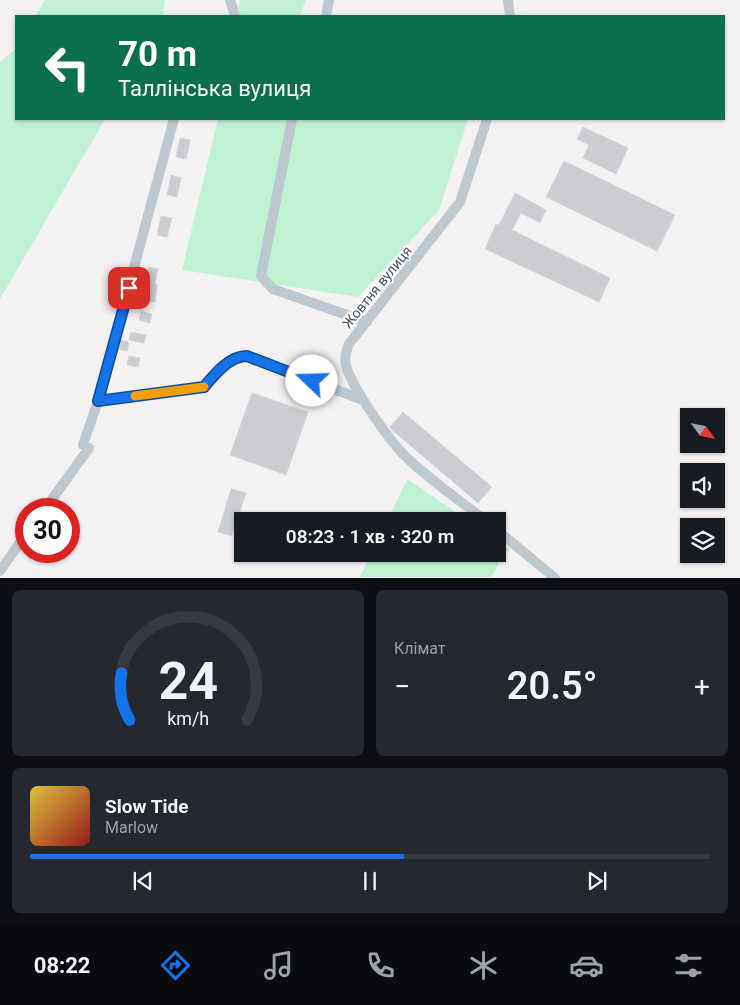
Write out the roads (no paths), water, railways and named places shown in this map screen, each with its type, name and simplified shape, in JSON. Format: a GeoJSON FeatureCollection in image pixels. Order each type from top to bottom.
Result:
{"type":"FeatureCollection","features":[{"type":"Feature","properties":{"kind":"street"},"geometry":{"type":"LineString","coordinates":[[230,0],[235,15]]}},
{"type":"Feature","properties":{"kind":"street"},"geometry":{"type":"LineString","coordinates":[[326,15],[329,0]]}},
{"type":"Feature","properties":{"kind":"street"},"geometry":{"type":"LineString","coordinates":[[508,0],[510,15]]}},
{"type":"Feature","properties":{"kind":"street"},"geometry":{"type":"LineString","coordinates":[[52,498],[86,447],[174,120]]}},
{"type":"Feature","properties":{"kind":"street"},"geometry":{"type":"LineString","coordinates":[[292,120],[261,276],[273,288],[366,322]]}},
{"type":"Feature","properties":{"kind":"street","name":"Жовтня вулиця"},"geometry":{"type":"LineString","coordinates":[[475,512],[407,458],[363,400],[346,366],[345,353],[349,344],[460,202],[487,120]]}},
{"type":"Feature","properties":{"kind":"street"},"geometry":{"type":"LineString","coordinates":[[98,401],[204,387],[219,370],[239,356],[247,356],[363,400]]}},
{"type":"Feature","properties":{"kind":"street"},"geometry":{"type":"LineString","coordinates":[[506,538],[555,578]]}},
{"type":"Feature","properties":{"kind":"street"},"geometry":{"type":"LineString","coordinates":[[0,571],[15,550]]}}]}
